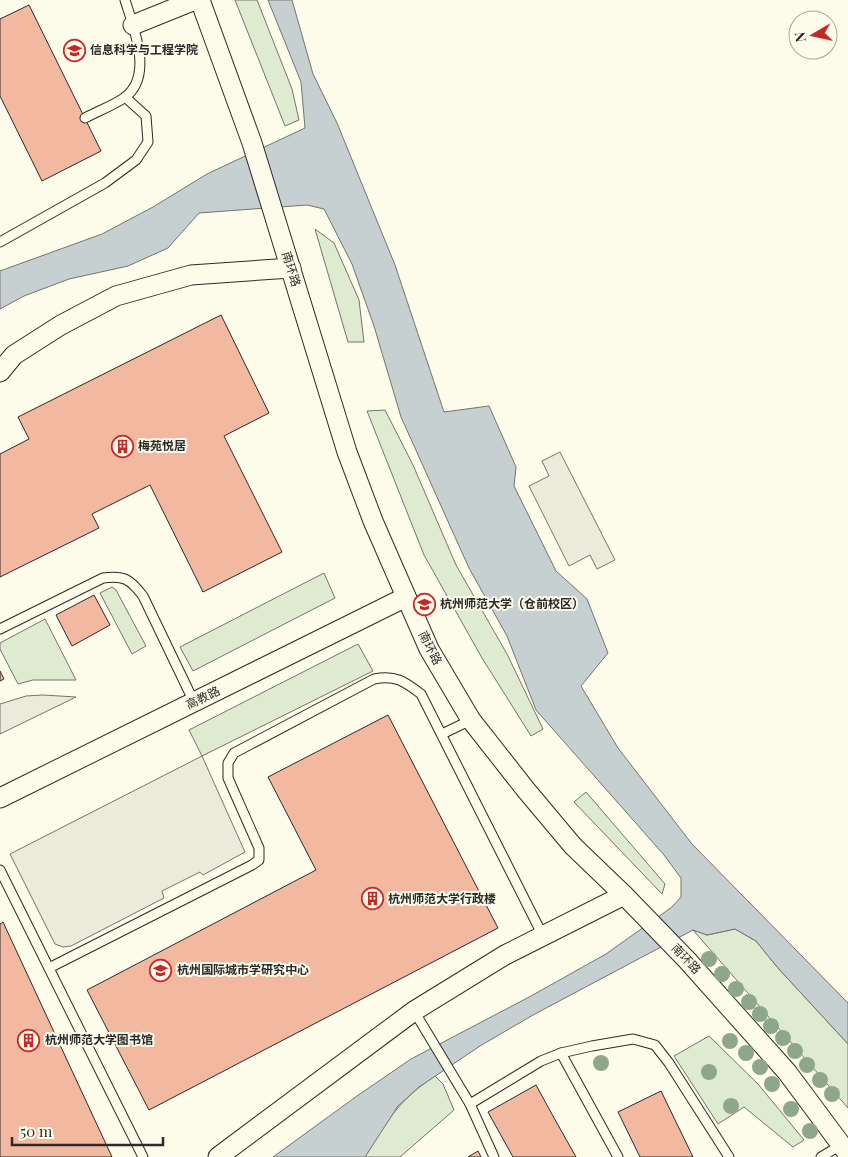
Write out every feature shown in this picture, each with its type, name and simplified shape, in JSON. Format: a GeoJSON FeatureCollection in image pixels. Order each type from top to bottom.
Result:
{"type":"FeatureCollection","features":[{"type":"Feature","properties":{"kind":"street"},"geometry":{"type":"LineString","coordinates":[[133,25],[195,0]]}},
{"type":"Feature","properties":{"kind":"street","name":"南环路"},"geometry":{"type":"LineString","coordinates":[[200,0],[252,143],[347,452],[373,521],[429,649],[471,720],[526,790],[573,846],[687,960],[787,1072],[844,1149]]}},
{"type":"Feature","properties":{"kind":"street"},"geometry":{"type":"LineString","coordinates":[[0,372],[14,355],[54,330],[116,296],[190,276],[291,268]]}},
{"type":"Feature","properties":{"kind":"street","name":"高教路"},"geometry":{"type":"LineString","coordinates":[[0,798],[406,597]]}},
{"type":"Feature","properties":{"kind":"street"},"geometry":{"type":"LineString","coordinates":[[218,1157],[414,1011],[505,956],[543,936],[629,900]]}},
{"type":"Feature","properties":{"kind":"lane"},"geometry":{"type":"LineString","coordinates":[[85,118],[124,97],[137,85],[141,66],[133,25],[125,0]]}},
{"type":"Feature","properties":{"kind":"lane"},"geometry":{"type":"LineString","coordinates":[[0,242],[105,183],[136,160],[148,142],[146,116],[124,97]]}},
{"type":"Feature","properties":{"kind":"lane"},"geometry":{"type":"LineString","coordinates":[[0,629],[103,578],[118,576],[132,582],[143,596],[194,702]]}},
{"type":"Feature","properties":{"kind":"lane"},"geometry":{"type":"LineString","coordinates":[[49,968],[244,870],[259,860],[259,848],[228,778],[228,763],[234,753],[374,679],[388,676],[409,684],[421,694],[543,936]]}},
{"type":"Feature","properties":{"kind":"lane"},"geometry":{"type":"LineString","coordinates":[[442,734],[471,720]]}},
{"type":"Feature","properties":{"kind":"lane"},"geometry":{"type":"LineString","coordinates":[[0,870],[143,1157]]}},
{"type":"Feature","properties":{"kind":"lane"},"geometry":{"type":"LineString","coordinates":[[414,1011],[470,1104],[494,1157]]}},
{"type":"Feature","properties":{"kind":"lane"},"geometry":{"type":"LineString","coordinates":[[470,1104],[541,1062],[561,1053],[633,1040],[655,1045],[669,1063],[729,1157]]}},
{"type":"Feature","properties":{"kind":"lane"},"geometry":{"type":"LineString","coordinates":[[561,1053],[618,1157]]}},
{"type":"Feature","properties":{"kind":"lane"},"geometry":{"type":"LineString","coordinates":[[821,1157],[844,1149]]}},
{"type":"Feature","properties":{"kind":"green space"},"geometry":{"type":"Polygon","coordinates":[[[235,0],[257,0],[292,89],[299,120],[285,126],[235,0]]]}},
{"type":"Feature","properties":{"kind":"green space"},"geometry":{"type":"Polygon","coordinates":[[[315,229],[334,243],[359,300],[364,342],[348,342],[315,229]]]}},
{"type":"Feature","properties":{"kind":"green space"},"geometry":{"type":"Polygon","coordinates":[[[385,410],[413,465],[456,565],[507,654],[543,729],[531,736],[482,658],[424,555],[367,411],[385,410]]]}},
{"type":"Feature","properties":{"kind":"green space"},"geometry":{"type":"Polygon","coordinates":[[[324,573],[335,598],[193,671],[180,647],[324,573]]]}},
{"type":"Feature","properties":{"kind":"green space"},"geometry":{"type":"Polygon","coordinates":[[[112,587],[116,590],[146,646],[132,654],[100,593],[112,587]]]}},
{"type":"Feature","properties":{"kind":"green space"},"geometry":{"type":"Polygon","coordinates":[[[45,619],[76,680],[33,680],[18,684],[0,649],[0,643],[45,619]]]}},
{"type":"Feature","properties":{"kind":"green space"},"geometry":{"type":"Polygon","coordinates":[[[358,644],[373,671],[202,756],[189,730],[358,644]]]}},
{"type":"Feature","properties":{"kind":"green space"},"geometry":{"type":"Polygon","coordinates":[[[586,792],[665,884],[662,894],[574,802],[586,792]]]}},
{"type":"Feature","properties":{"kind":"green space"},"geometry":{"type":"Polygon","coordinates":[[[735,929],[756,941],[778,968],[848,1044],[848,1108],[693,930],[707,935],[735,929]]]}},
{"type":"Feature","properties":{"kind":"green space"},"geometry":{"type":"Polygon","coordinates":[[[709,1036],[758,1084],[804,1140],[793,1147],[744,1107],[718,1124],[674,1056],[709,1036]]]}},
{"type":"Feature","properties":{"kind":"green space"},"geometry":{"type":"Polygon","coordinates":[[[435,1076],[443,1084],[454,1110],[400,1157],[365,1157],[380,1132],[403,1102],[435,1076]]]}},
{"type":"Feature","properties":{"kind":"shaded area"},"geometry":{"type":"Polygon","coordinates":[[[268,0],[292,0],[313,74],[337,123],[395,265],[444,412],[489,406],[516,467],[514,486],[556,571],[587,599],[608,653],[581,686],[618,748],[692,844],[848,1003],[848,1044],[778,968],[756,941],[735,929],[707,935],[693,930],[533,1015],[480,1046],[419,1087],[398,1106],[365,1157],[273,1157],[411,1059],[606,954],[672,907],[681,897],[681,878],[664,855],[536,710],[507,636],[469,568],[401,417],[374,326],[352,264],[324,209],[307,205],[199,213],[168,248],[128,266],[69,279],[24,296],[0,309],[0,271],[102,234],[153,207],[207,174],[305,128],[301,82],[268,0]]]}},
{"type":"Feature","properties":{"kind":"shaded area"},"geometry":{"type":"Polygon","coordinates":[[[560,452],[615,560],[597,569],[590,555],[569,566],[529,486],[549,476],[542,461],[560,452]]]}},
{"type":"Feature","properties":{"kind":"shaded area"},"geometry":{"type":"Polygon","coordinates":[[[26,696],[76,697],[0,734],[0,704],[26,696]]]}},
{"type":"Feature","properties":{"kind":"shaded area"},"geometry":{"type":"Polygon","coordinates":[[[202,756],[245,852],[203,875],[200,872],[162,891],[164,898],[71,946],[63,947],[55,944],[10,854],[202,756]]]}},
{"type":"Feature","properties":{"kind":"building"},"geometry":{"type":"Polygon","coordinates":[[[29,5],[101,151],[42,181],[0,96],[0,19],[29,5]]]}},
{"type":"Feature","properties":{"kind":"building","name":"梅苑悦居"},"geometry":{"type":"Polygon","coordinates":[[[221,315],[269,413],[224,436],[282,552],[203,592],[150,485],[92,514],[99,528],[0,577],[0,454],[29,439],[18,417],[221,315]]]}},
{"type":"Feature","properties":{"kind":"building"},"geometry":{"type":"Polygon","coordinates":[[[94,595],[110,625],[72,646],[56,615],[94,595]]]}},
{"type":"Feature","properties":{"kind":"building"},"geometry":{"type":"Polygon","coordinates":[[[0,671],[4,679],[0,681],[0,671]]]}},
{"type":"Feature","properties":{"kind":"building","name":"杭州师范大学行政楼"},"geometry":{"type":"Polygon","coordinates":[[[388,715],[498,928],[149,1110],[87,990],[316,870],[268,777],[388,715]]]}},
{"type":"Feature","properties":{"kind":"building","name":"杭州师范大学图书馆"},"geometry":{"type":"Polygon","coordinates":[[[3,922],[112,1157],[0,1157],[0,924],[3,922]]]}},
{"type":"Feature","properties":{"kind":"building"},"geometry":{"type":"Polygon","coordinates":[[[536,1085],[576,1157],[513,1157],[488,1112],[536,1085]]]}},
{"type":"Feature","properties":{"kind":"building"},"geometry":{"type":"Polygon","coordinates":[[[661,1091],[693,1157],[640,1157],[618,1112],[661,1091]]]}},
{"type":"Feature","properties":{"kind":"building"},"geometry":{"type":"Polygon","coordinates":[[[478,1151],[481,1157],[468,1157],[478,1151]]]}},
{"type":"Feature","properties":{"kind":"place","name":"信息科学与工程学院"},"geometry":{"type":"Point","coordinates":[74,50]}},
{"type":"Feature","properties":{"kind":"place","name":"梅苑悦居"},"geometry":{"type":"Point","coordinates":[122,446]}},
{"type":"Feature","properties":{"kind":"place","name":"杭州师范大学（仓前校区）"},"geometry":{"type":"Point","coordinates":[424,604]}},
{"type":"Feature","properties":{"kind":"place","name":"杭州师范大学行政楼"},"geometry":{"type":"Point","coordinates":[372,899]}},
{"type":"Feature","properties":{"kind":"place","name":"杭州国际城市学研究中心"},"geometry":{"type":"Point","coordinates":[161,970]}},
{"type":"Feature","properties":{"kind":"place","name":"杭州师范大学图书馆"},"geometry":{"type":"Point","coordinates":[29,1040]}}]}
